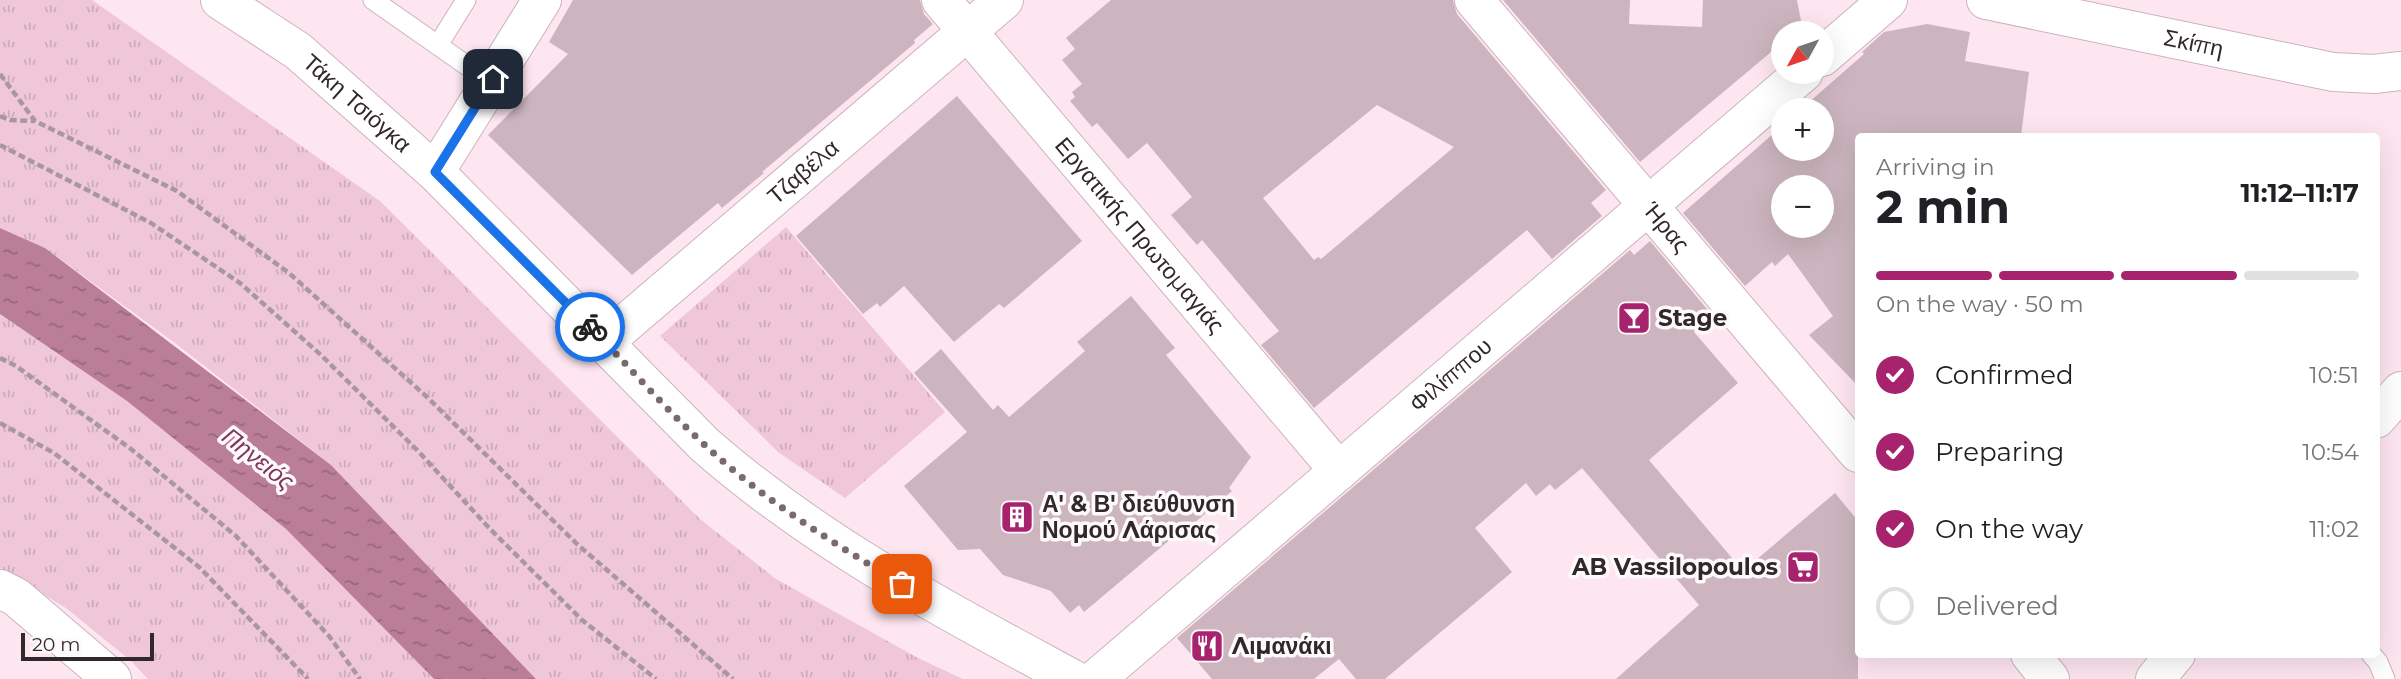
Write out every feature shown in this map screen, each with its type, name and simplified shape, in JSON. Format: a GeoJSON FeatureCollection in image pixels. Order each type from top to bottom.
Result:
{"type":"FeatureCollection","features":[{"type":"Feature","properties":{"kind":"street","name":"Τάκη Τσιόγκα"},"geometry":{"type":"LineString","coordinates":[[220,0],[298,51],[435,172],[705,445],[747,481],[803,523],[935,604],[1073,679]]}},
{"type":"Feature","properties":{"kind":"street"},"geometry":{"type":"LineString","coordinates":[[435,172],[542,0]]}},
{"type":"Feature","properties":{"kind":"street","name":"Εργατικής Πρωτομαγιάς"},"geometry":{"type":"LineString","coordinates":[[941,0],[1339,471]]}},
{"type":"Feature","properties":{"kind":"street","name":"Τζαβέλα"},"geometry":{"type":"LineString","coordinates":[[604,342],[1004,0]]}},
{"type":"Feature","properties":{"kind":"street","name":"Ήρας"},"geometry":{"type":"LineString","coordinates":[[1474,0],[1855,449]]}},
{"type":"Feature","properties":{"kind":"street"},"geometry":{"type":"LineString","coordinates":[[1834,47],[1888,0]]}},
{"type":"Feature","properties":{"kind":"street","name":"Σκίπη"},"geometry":{"type":"LineString","coordinates":[[1986,0],[2333,72],[2374,74],[2401,71]]}},
{"type":"Feature","properties":{"kind":"street","name":"Φιλίππου"},"geometry":{"type":"LineString","coordinates":[[1096,679],[1790,84]]}},
{"type":"Feature","properties":{"kind":"street"},"geometry":{"type":"LineString","coordinates":[[2380,415],[2401,391]]}},
{"type":"Feature","properties":{"kind":"street"},"geometry":{"type":"LineString","coordinates":[[0,589],[16,597],[112,679]]}},
{"type":"Feature","properties":{"kind":"street"},"geometry":{"type":"LineString","coordinates":[[2033,658],[2050,679]]}},
{"type":"Feature","properties":{"kind":"street"},"geometry":{"type":"LineString","coordinates":[[2155,679],[2173,658]]}},
{"type":"Feature","properties":{"kind":"lane"},"geometry":{"type":"LineString","coordinates":[[373,0],[466,65],[493,79]]}},
{"type":"Feature","properties":{"kind":"lane"},"geometry":{"type":"LineString","coordinates":[[438,45],[467,0]]}},
{"type":"Feature","properties":{"kind":"lane"},"geometry":{"type":"LineString","coordinates":[[2374,658],[2385,679]]}},
{"type":"Feature","properties":{"kind":"path"},"geometry":{"type":"LineString","coordinates":[[0,75],[35,121]]}},
{"type":"Feature","properties":{"kind":"path"},"geometry":{"type":"LineString","coordinates":[[0,116],[10,120],[35,121],[177,191],[289,272],[427,397],[577,544],[733,679]]}},
{"type":"Feature","properties":{"kind":"path"},"geometry":{"type":"LineString","coordinates":[[0,145],[152,223],[240,283],[417,450],[490,529],[582,621],[656,679]]}},
{"type":"Feature","properties":{"kind":"path"},"geometry":{"type":"LineString","coordinates":[[0,358],[16,366],[131,449],[236,536],[329,636],[360,679]]}},
{"type":"Feature","properties":{"kind":"path"},"geometry":{"type":"LineString","coordinates":[[0,423],[54,453],[199,567],[308,679]]}},
{"type":"Feature","properties":{"kind":"green space"},"geometry":{"type":"Polygon","coordinates":[[[0,0],[92,0],[380,201],[700,519],[776,579],[918,658],[963,679],[536,679],[331,465],[175,343],[45,248],[0,228],[0,0]]]}},
{"type":"Feature","properties":{"kind":"green space"},"geometry":{"type":"Polygon","coordinates":[[[786,227],[945,412],[845,498],[778,452],[660,336],[786,227]]]}},
{"type":"Feature","properties":{"kind":"green space"},"geometry":{"type":"Polygon","coordinates":[[[0,314],[127,401],[286,529],[434,679],[148,679],[131,661],[66,608],[0,568],[0,314]]]}},
{"type":"Feature","properties":{"kind":"water","name":"Πηνειός"},"geometry":{"type":"Polygon","coordinates":[[[0,228],[45,248],[331,465],[536,679],[434,679],[286,529],[127,401],[0,314],[0,228]]]}},
{"type":"Feature","properties":{"kind":"building"},"geometry":{"type":"Polygon","coordinates":[[[573,0],[920,0],[924,14],[933,24],[914,40],[915,43],[762,172],[764,173],[722,208],[718,203],[632,275],[488,135],[568,54],[549,42],[573,0]]]}},
{"type":"Feature","properties":{"kind":"building"},"geometry":{"type":"Polygon","coordinates":[[[1111,0],[1453,0],[1457,14],[1606,190],[1591,203],[1602,216],[1552,259],[1527,230],[1314,408],[1261,345],[1279,331],[1202,240],[1197,245],[1171,215],[1192,197],[1147,143],[1128,159],[1097,123],[1092,127],[1070,101],[1075,97],[1072,92],[1082,84],[1062,60],[1075,49],[1066,38],[1111,0]],[[1377,105],[1263,198],[1314,260],[1318,257],[1321,259],[1454,147],[1377,105]]]}},
{"type":"Feature","properties":{"kind":"building"},"geometry":{"type":"Polygon","coordinates":[[[1503,0],[1630,0],[1629,24],[1702,27],[1703,0],[1797,0],[1801,21],[1771,21],[1771,52],[1640,162],[1503,0]]]}},
{"type":"Feature","properties":{"kind":"building"},"geometry":{"type":"Polygon","coordinates":[[[1927,24],[1970,32],[1965,61],[2029,72],[2021,133],[1855,133],[1855,383],[1809,335],[1833,316],[1788,254],[1775,266],[1772,262],[1745,286],[1683,213],[1771,136],[1771,161],[1834,161],[1834,98],[1814,98],[1830,84],[1834,84],[1834,80],[1864,54],[1862,52],[1884,32],[1927,24]]]}},
{"type":"Feature","properties":{"kind":"building"},"geometry":{"type":"Polygon","coordinates":[[[957,96],[1082,241],[1004,308],[999,304],[954,342],[904,286],[880,307],[877,303],[863,314],[796,236],[957,96]]]}},
{"type":"Feature","properties":{"kind":"building"},"geometry":{"type":"Polygon","coordinates":[[[1650,241],[1712,315],[1694,332],[1738,383],[1649,460],[1743,571],[1835,493],[1855,517],[1855,658],[1858,658],[1858,679],[1616,679],[1699,605],[1582,468],[1555,490],[1550,484],[1536,496],[1526,483],[1475,528],[1512,572],[1385,679],[1356,679],[1339,659],[1314,679],[1212,679],[1177,638],[1630,250],[1634,255],[1650,241]]]}},
{"type":"Feature","properties":{"kind":"building"},"geometry":{"type":"Polygon","coordinates":[[[1131,296],[1175,348],[1166,355],[1251,457],[1229,488],[1232,491],[1084,612],[1079,605],[1070,613],[1051,591],[1003,575],[980,549],[958,550],[904,486],[967,432],[914,373],[941,349],[993,410],[998,405],[1009,417],[1085,351],[1077,342],[1131,296]]]}},
{"type":"Feature","properties":{"kind":"way so far"},"geometry":{"type":"LineString","coordinates":[[590,327],[705,445],[737,473],[803,523],[902,584]]}},
{"type":"Feature","properties":{"kind":"place","name":"Stage"},"geometry":{"type":"Point","coordinates":[1634,318]}},
{"type":"Feature","properties":{"kind":"place","name":"Α' & Β' διεύθυνση Νομού Λάρισας"},"geometry":{"type":"Point","coordinates":[1017,517]}},
{"type":"Feature","properties":{"kind":"place","name":"AB Vassilopoulos"},"geometry":{"type":"Point","coordinates":[1803,567]}},
{"type":"Feature","properties":{"kind":"place","name":"Λιμανάκι"},"geometry":{"type":"Point","coordinates":[1207,646]}},
{"type":"Feature","properties":{"kind":"route"},"geometry":{"type":"LineString","coordinates":[[493,79],[435,172],[590,327]]}}]}
